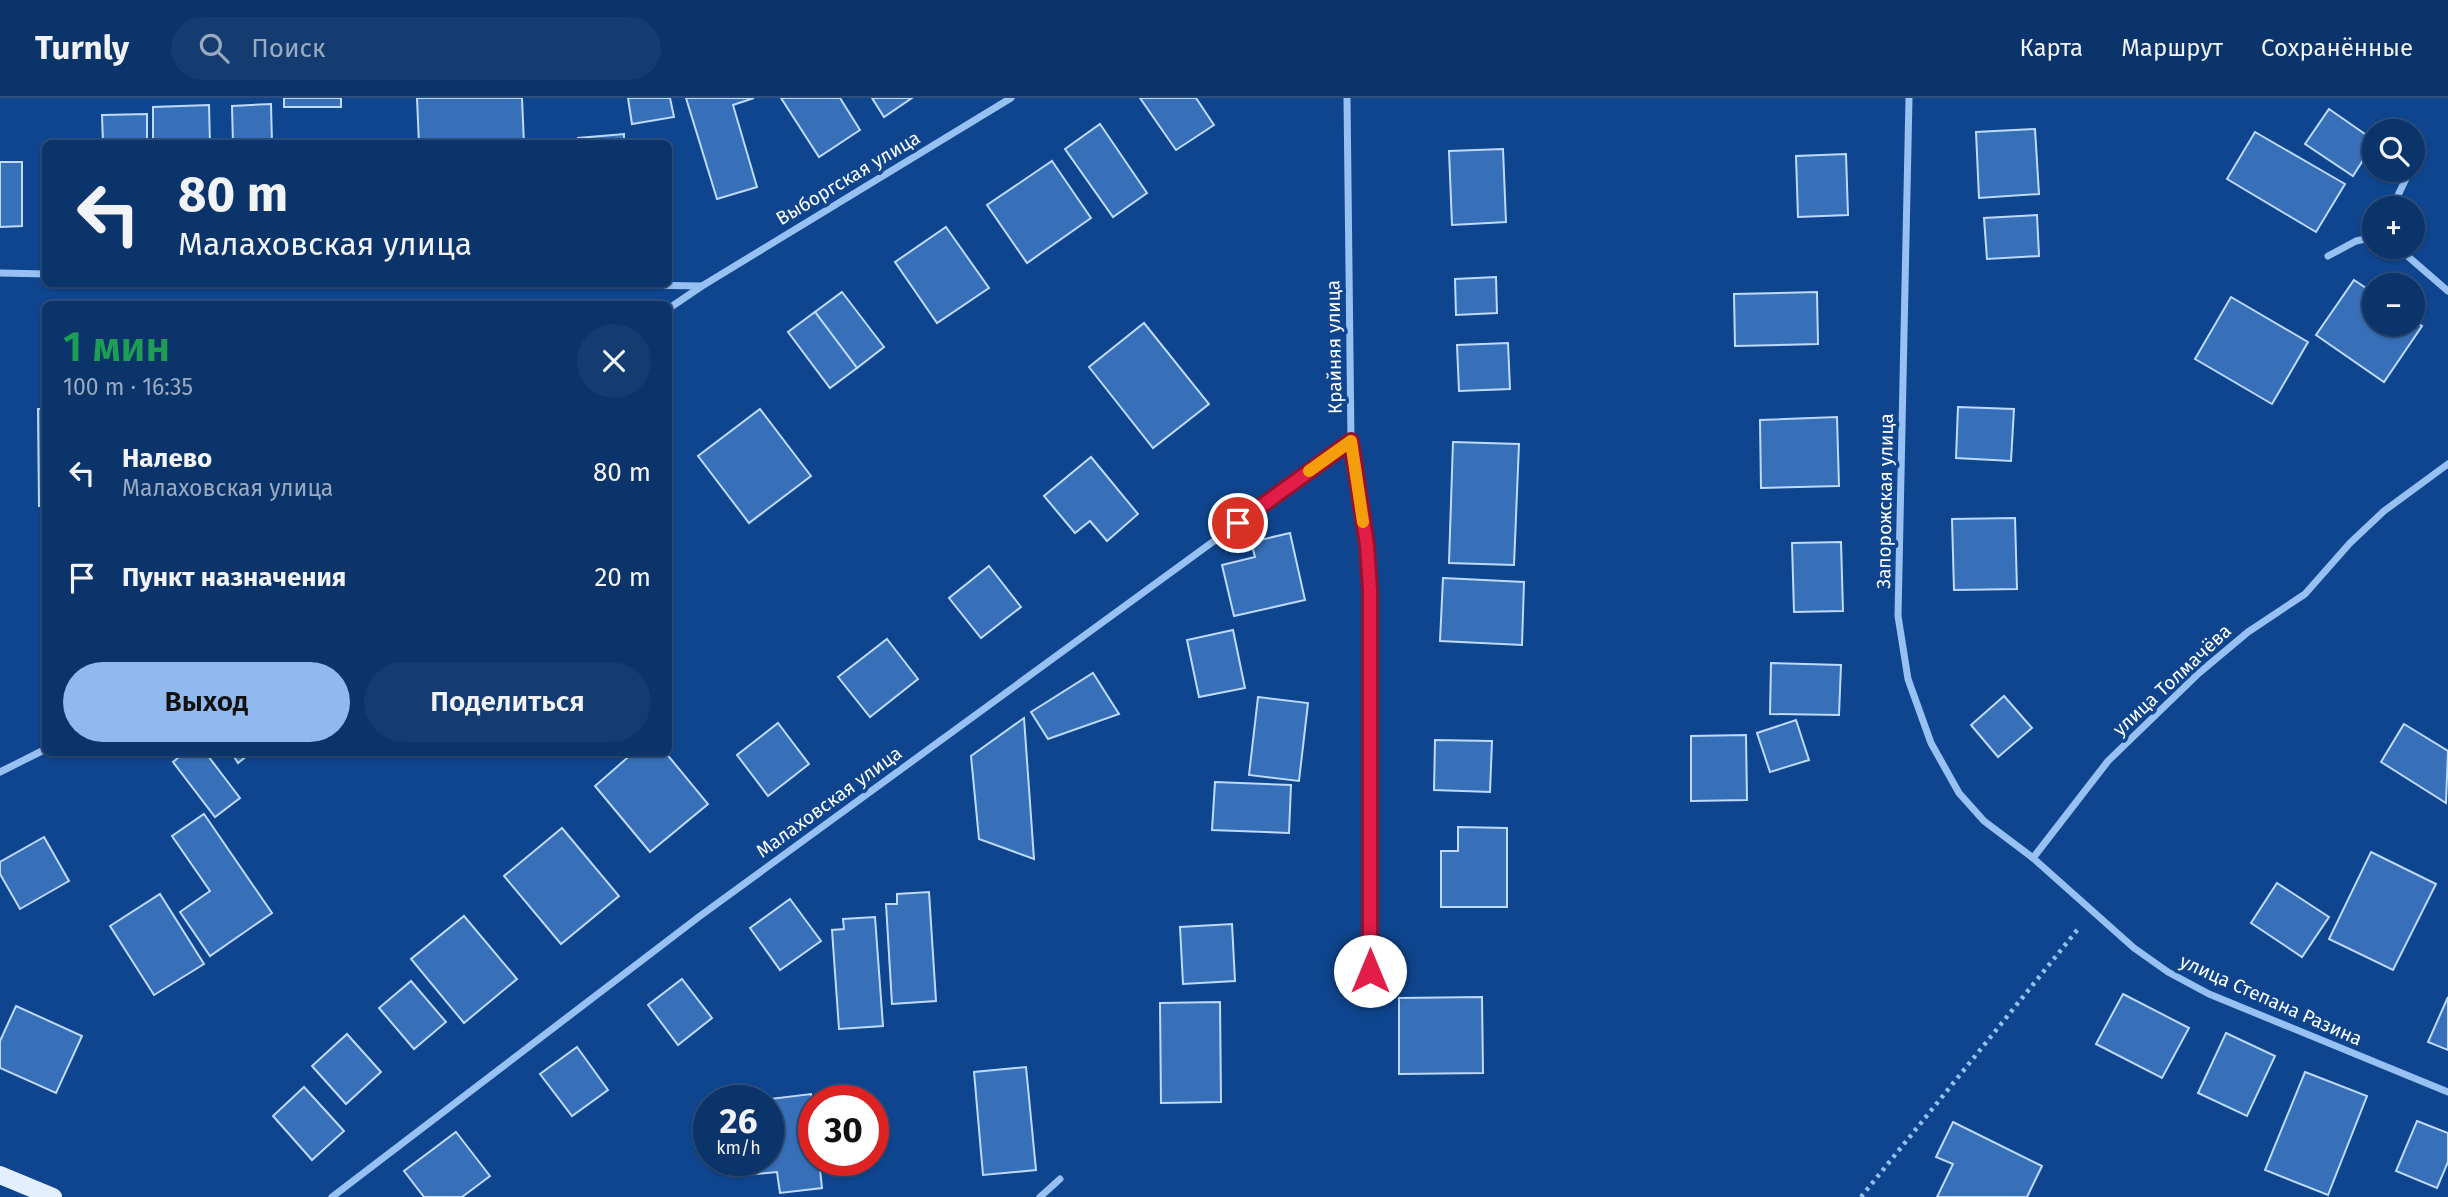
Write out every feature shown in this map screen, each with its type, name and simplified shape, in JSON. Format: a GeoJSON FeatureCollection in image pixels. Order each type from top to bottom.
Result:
{"type":"FeatureCollection","features":[{"type":"Feature","properties":{"kind":"main road"},"geometry":{"type":"LineString","coordinates":[[0,1175],[53,1197]]}},
{"type":"Feature","properties":{"kind":"street","name":"Выборгская улица"},"geometry":{"type":"LineString","coordinates":[[672,306],[1011,98]]}},
{"type":"Feature","properties":{"kind":"street","name":"Крайняя улица"},"geometry":{"type":"LineString","coordinates":[[1347,98],[1351,441],[1367,545],[1370,590],[1370,971]]}},
{"type":"Feature","properties":{"kind":"street","name":"Запорожская улица"},"geometry":{"type":"LineString","coordinates":[[1909,98],[1898,617],[1906,666],[1931,743],[1959,793],[1984,821],[2033,858]]}},
{"type":"Feature","properties":{"kind":"street"},"geometry":{"type":"LineString","coordinates":[[2328,256],[2362,240]]}},
{"type":"Feature","properties":{"kind":"street"},"geometry":{"type":"LineString","coordinates":[[2411,259],[2448,291]]}},
{"type":"Feature","properties":{"kind":"street"},"geometry":{"type":"LineString","coordinates":[[0,273],[42,274]]}},
{"type":"Feature","properties":{"kind":"street"},"geometry":{"type":"LineString","coordinates":[[672,285],[702,286]]}},
{"type":"Feature","properties":{"kind":"street","name":"Малаховская улица"},"geometry":{"type":"LineString","coordinates":[[332,1197],[700,916],[1351,441]]}},
{"type":"Feature","properties":{"kind":"street","name":"улица Толмачёва"},"geometry":{"type":"LineString","coordinates":[[2033,858],[2108,761],[2199,673],[2248,632],[2305,594],[2350,543],[2448,464]]}},
{"type":"Feature","properties":{"kind":"street"},"geometry":{"type":"LineString","coordinates":[[0,772],[42,750]]}},
{"type":"Feature","properties":{"kind":"street","name":"улица Степана Разина"},"geometry":{"type":"LineString","coordinates":[[2033,858],[2092,912],[2168,972],[2209,994],[2448,1092]]}},
{"type":"Feature","properties":{"kind":"street"},"geometry":{"type":"LineString","coordinates":[[1040,1197],[1060,1179]]}},
{"type":"Feature","properties":{"kind":"path"},"geometry":{"type":"LineString","coordinates":[[1861,1197],[2092,912]]}},
{"type":"Feature","properties":{"kind":"building"},"geometry":{"type":"Polygon","coordinates":[[[284,98],[341,98],[341,107],[284,107],[284,98]]]}},
{"type":"Feature","properties":{"kind":"building"},"geometry":{"type":"Polygon","coordinates":[[[417,98],[522,98],[524,140],[419,140],[417,98]]]}},
{"type":"Feature","properties":{"kind":"building"},"geometry":{"type":"Polygon","coordinates":[[[628,98],[670,98],[674,117],[632,124],[628,98]]]}},
{"type":"Feature","properties":{"kind":"building"},"geometry":{"type":"Polygon","coordinates":[[[686,98],[754,98],[733,105],[757,187],[717,199],[686,98]]]}},
{"type":"Feature","properties":{"kind":"building"},"geometry":{"type":"Polygon","coordinates":[[[781,98],[840,98],[860,130],[819,157],[781,98]]]}},
{"type":"Feature","properties":{"kind":"building"},"geometry":{"type":"Polygon","coordinates":[[[872,98],[912,98],[884,117],[872,98]]]}},
{"type":"Feature","properties":{"kind":"building"},"geometry":{"type":"Polygon","coordinates":[[[1140,98],[1196,98],[1214,125],[1176,150],[1140,98]]]}},
{"type":"Feature","properties":{"kind":"building"},"geometry":{"type":"Polygon","coordinates":[[[271,104],[272,140],[233,140],[232,106],[271,104]]]}},
{"type":"Feature","properties":{"kind":"building"},"geometry":{"type":"Polygon","coordinates":[[[209,105],[210,140],[153,140],[153,107],[209,105]]]}},
{"type":"Feature","properties":{"kind":"building"},"geometry":{"type":"Polygon","coordinates":[[[2329,109],[2362,132],[2362,162],[2353,176],[2305,144],[2329,109]]]}},
{"type":"Feature","properties":{"kind":"building"},"geometry":{"type":"Polygon","coordinates":[[[147,114],[147,140],[103,140],[102,115],[147,114]]]}},
{"type":"Feature","properties":{"kind":"building"},"geometry":{"type":"Polygon","coordinates":[[[1100,124],[1147,193],[1113,217],[1065,149],[1100,124]]]}},
{"type":"Feature","properties":{"kind":"building"},"geometry":{"type":"Polygon","coordinates":[[[2035,129],[2039,194],[1979,198],[1976,132],[2035,129]]]}},
{"type":"Feature","properties":{"kind":"building"},"geometry":{"type":"Polygon","coordinates":[[[2255,132],[2345,184],[2316,232],[2227,179],[2255,132]]]}},
{"type":"Feature","properties":{"kind":"building"},"geometry":{"type":"Polygon","coordinates":[[[624,134],[624,140],[578,138],[624,134]]]}},
{"type":"Feature","properties":{"kind":"building"},"geometry":{"type":"Polygon","coordinates":[[[1503,149],[1506,222],[1452,225],[1449,151],[1503,149]]]}},
{"type":"Feature","properties":{"kind":"building"},"geometry":{"type":"Polygon","coordinates":[[[1846,154],[1848,215],[1798,217],[1796,156],[1846,154]]]}},
{"type":"Feature","properties":{"kind":"building"},"geometry":{"type":"Polygon","coordinates":[[[1052,161],[1091,218],[1027,263],[987,205],[1052,161]]]}},
{"type":"Feature","properties":{"kind":"building"},"geometry":{"type":"Polygon","coordinates":[[[0,162],[22,162],[22,226],[0,227],[0,162]]]}},
{"type":"Feature","properties":{"kind":"building"},"geometry":{"type":"Polygon","coordinates":[[[2037,215],[2039,256],[1987,259],[1984,218],[2037,215]]]}},
{"type":"Feature","properties":{"kind":"building"},"geometry":{"type":"Polygon","coordinates":[[[946,227],[989,288],[937,323],[895,262],[946,227]]]}},
{"type":"Feature","properties":{"kind":"building"},"geometry":{"type":"Polygon","coordinates":[[[1496,277],[1497,313],[1456,315],[1455,279],[1496,277]]]}},
{"type":"Feature","properties":{"kind":"building"},"geometry":{"type":"Polygon","coordinates":[[[2354,280],[2362,285],[2362,336],[2415,336],[2384,382],[2316,335],[2354,280]]]}},
{"type":"Feature","properties":{"kind":"building"},"geometry":{"type":"Polygon","coordinates":[[[842,292],[884,347],[857,368],[815,312],[842,292]]]}},
{"type":"Feature","properties":{"kind":"building"},"geometry":{"type":"Polygon","coordinates":[[[1817,292],[1818,344],[1735,346],[1734,294],[1817,292]]]}},
{"type":"Feature","properties":{"kind":"building"},"geometry":{"type":"Polygon","coordinates":[[[2231,297],[2308,342],[2272,404],[2195,359],[2231,297]]]}},
{"type":"Feature","properties":{"kind":"building"},"geometry":{"type":"Polygon","coordinates":[[[815,312],[857,368],[830,388],[788,332],[815,312]]]}},
{"type":"Feature","properties":{"kind":"building"},"geometry":{"type":"Polygon","coordinates":[[[1144,323],[1209,404],[1153,448],[1089,367],[1144,323]]]}},
{"type":"Feature","properties":{"kind":"building"},"geometry":{"type":"Polygon","coordinates":[[[1508,343],[1510,389],[1459,391],[1457,345],[1508,343]]]}},
{"type":"Feature","properties":{"kind":"building"},"geometry":{"type":"Polygon","coordinates":[[[1958,407],[2014,409],[2011,461],[1956,458],[1958,407]]]}},
{"type":"Feature","properties":{"kind":"building"},"geometry":{"type":"Polygon","coordinates":[[[38,409],[42,409],[42,506],[39,506],[38,409]]]}},
{"type":"Feature","properties":{"kind":"building"},"geometry":{"type":"Polygon","coordinates":[[[760,409],[811,476],[749,523],[698,456],[760,409]]]}},
{"type":"Feature","properties":{"kind":"building"},"geometry":{"type":"Polygon","coordinates":[[[1837,417],[1839,486],[1761,488],[1760,420],[1837,417]]]}},
{"type":"Feature","properties":{"kind":"building"},"geometry":{"type":"Polygon","coordinates":[[[1453,442],[1519,444],[1514,565],[1449,563],[1453,442]]]}},
{"type":"Feature","properties":{"kind":"building"},"geometry":{"type":"Polygon","coordinates":[[[1091,457],[1138,514],[1107,541],[1090,521],[1075,533],[1044,496],[1091,457]]]}},
{"type":"Feature","properties":{"kind":"building"},"geometry":{"type":"Polygon","coordinates":[[[2015,518],[2017,589],[1954,590],[1952,519],[2015,518]]]}},
{"type":"Feature","properties":{"kind":"building"},"geometry":{"type":"Polygon","coordinates":[[[1290,533],[1305,600],[1234,616],[1222,565],[1255,557],[1251,542],[1290,533]]]}},
{"type":"Feature","properties":{"kind":"building"},"geometry":{"type":"Polygon","coordinates":[[[1841,542],[1843,611],[1794,612],[1792,543],[1841,542]]]}},
{"type":"Feature","properties":{"kind":"building"},"geometry":{"type":"Polygon","coordinates":[[[989,566],[1021,607],[981,638],[949,598],[989,566]]]}},
{"type":"Feature","properties":{"kind":"building"},"geometry":{"type":"Polygon","coordinates":[[[1443,578],[1524,582],[1522,645],[1440,641],[1443,578]]]}},
{"type":"Feature","properties":{"kind":"building"},"geometry":{"type":"Polygon","coordinates":[[[1233,630],[1245,688],[1199,697],[1187,640],[1233,630]]]}},
{"type":"Feature","properties":{"kind":"building"},"geometry":{"type":"Polygon","coordinates":[[[887,639],[918,679],[870,717],[838,677],[887,639]]]}},
{"type":"Feature","properties":{"kind":"building"},"geometry":{"type":"Polygon","coordinates":[[[1771,663],[1841,665],[1839,715],[1770,714],[1771,663]]]}},
{"type":"Feature","properties":{"kind":"building"},"geometry":{"type":"Polygon","coordinates":[[[1093,673],[1119,714],[1048,739],[1031,712],[1093,673]]]}},
{"type":"Feature","properties":{"kind":"building"},"geometry":{"type":"Polygon","coordinates":[[[2004,696],[2032,728],[1998,757],[1971,725],[2004,696]]]}},
{"type":"Feature","properties":{"kind":"building"},"geometry":{"type":"Polygon","coordinates":[[[1258,697],[1308,703],[1299,781],[1249,775],[1258,697]]]}},
{"type":"Feature","properties":{"kind":"building"},"geometry":{"type":"Polygon","coordinates":[[[1024,718],[1034,859],[979,839],[971,756],[1024,718]]]}},
{"type":"Feature","properties":{"kind":"building"},"geometry":{"type":"Polygon","coordinates":[[[1796,720],[1809,760],[1770,772],[1757,733],[1796,720]]]}},
{"type":"Feature","properties":{"kind":"building"},"geometry":{"type":"Polygon","coordinates":[[[778,723],[809,764],[768,796],[737,755],[778,723]]]}},
{"type":"Feature","properties":{"kind":"building"},"geometry":{"type":"Polygon","coordinates":[[[2404,724],[2448,751],[2446,803],[2381,762],[2404,724]]]}},
{"type":"Feature","properties":{"kind":"building"},"geometry":{"type":"Polygon","coordinates":[[[1746,735],[1747,800],[1691,801],[1691,736],[1746,735]]]}},
{"type":"Feature","properties":{"kind":"building"},"geometry":{"type":"Polygon","coordinates":[[[1435,740],[1492,741],[1490,792],[1434,790],[1435,740]]]}},
{"type":"Feature","properties":{"kind":"building"},"geometry":{"type":"Polygon","coordinates":[[[180,756],[208,756],[240,798],[215,817],[173,762],[180,756]]]}},
{"type":"Feature","properties":{"kind":"building"},"geometry":{"type":"Polygon","coordinates":[[[234,756],[247,756],[238,763],[234,756]]]}},
{"type":"Feature","properties":{"kind":"building"},"geometry":{"type":"Polygon","coordinates":[[[629,756],[668,756],[708,804],[650,852],[595,786],[629,756]]]}},
{"type":"Feature","properties":{"kind":"building"},"geometry":{"type":"Polygon","coordinates":[[[1215,782],[1291,785],[1289,833],[1212,830],[1215,782]]]}},
{"type":"Feature","properties":{"kind":"building"},"geometry":{"type":"Polygon","coordinates":[[[204,814],[272,913],[210,956],[180,912],[210,891],[172,836],[204,814]]]}},
{"type":"Feature","properties":{"kind":"building"},"geometry":{"type":"Polygon","coordinates":[[[1458,827],[1507,828],[1507,907],[1441,907],[1441,851],[1458,851],[1458,827]]]}},
{"type":"Feature","properties":{"kind":"building"},"geometry":{"type":"Polygon","coordinates":[[[562,828],[619,896],[561,944],[504,876],[562,828]]]}},
{"type":"Feature","properties":{"kind":"building"},"geometry":{"type":"Polygon","coordinates":[[[44,837],[69,881],[20,909],[0,874],[0,862],[44,837]]]}},
{"type":"Feature","properties":{"kind":"building"},"geometry":{"type":"Polygon","coordinates":[[[2371,852],[2436,884],[2393,970],[2329,939],[2371,852]]]}},
{"type":"Feature","properties":{"kind":"building"},"geometry":{"type":"Polygon","coordinates":[[[2277,883],[2329,917],[2302,957],[2251,923],[2277,883]]]}},
{"type":"Feature","properties":{"kind":"building"},"geometry":{"type":"Polygon","coordinates":[[[929,892],[936,1001],[892,1004],[886,904],[897,904],[897,894],[929,892]]]}},
{"type":"Feature","properties":{"kind":"building"},"geometry":{"type":"Polygon","coordinates":[[[160,894],[204,964],[154,995],[110,926],[160,894]]]}},
{"type":"Feature","properties":{"kind":"building"},"geometry":{"type":"Polygon","coordinates":[[[790,899],[821,941],[780,970],[750,928],[790,899]]]}},
{"type":"Feature","properties":{"kind":"building"},"geometry":{"type":"Polygon","coordinates":[[[464,916],[517,979],[464,1023],[411,959],[464,916]]]}},
{"type":"Feature","properties":{"kind":"building"},"geometry":{"type":"Polygon","coordinates":[[[875,917],[883,1026],[839,1029],[832,930],[844,929],[843,919],[875,917]]]}},
{"type":"Feature","properties":{"kind":"building"},"geometry":{"type":"Polygon","coordinates":[[[1232,924],[1235,981],[1183,984],[1180,927],[1232,924]]]}},
{"type":"Feature","properties":{"kind":"building"},"geometry":{"type":"Polygon","coordinates":[[[682,979],[712,1018],[678,1045],[648,1005],[682,979]]]}},
{"type":"Feature","properties":{"kind":"building"},"geometry":{"type":"Polygon","coordinates":[[[411,981],[446,1022],[414,1049],[379,1008],[411,981]]]}},
{"type":"Feature","properties":{"kind":"building"},"geometry":{"type":"Polygon","coordinates":[[[2123,994],[2189,1028],[2162,1078],[2096,1044],[2123,994]]]}},
{"type":"Feature","properties":{"kind":"building"},"geometry":{"type":"Polygon","coordinates":[[[1482,997],[1483,1073],[1399,1074],[1399,998],[1482,997]]]}},
{"type":"Feature","properties":{"kind":"building"},"geometry":{"type":"Polygon","coordinates":[[[2448,997],[2448,1050],[2428,1042],[2448,997]]]}},
{"type":"Feature","properties":{"kind":"building"},"geometry":{"type":"Polygon","coordinates":[[[1220,1002],[1221,1102],[1161,1103],[1160,1003],[1220,1002]]]}},
{"type":"Feature","properties":{"kind":"building"},"geometry":{"type":"Polygon","coordinates":[[[16,1006],[82,1036],[56,1093],[0,1068],[0,1041],[16,1006]]]}},
{"type":"Feature","properties":{"kind":"building"},"geometry":{"type":"Polygon","coordinates":[[[2226,1033],[2275,1056],[2247,1116],[2198,1093],[2226,1033]]]}},
{"type":"Feature","properties":{"kind":"building"},"geometry":{"type":"Polygon","coordinates":[[[347,1034],[381,1072],[346,1104],[312,1066],[347,1034]]]}},
{"type":"Feature","properties":{"kind":"building"},"geometry":{"type":"Polygon","coordinates":[[[577,1047],[608,1090],[572,1116],[540,1074],[577,1047]]]}},
{"type":"Feature","properties":{"kind":"building"},"geometry":{"type":"Polygon","coordinates":[[[1026,1067],[1036,1170],[983,1175],[974,1072],[1026,1067]]]}},
{"type":"Feature","properties":{"kind":"building"},"geometry":{"type":"Polygon","coordinates":[[[2305,1072],[2367,1096],[2328,1195],[2265,1170],[2305,1072]]]}},
{"type":"Feature","properties":{"kind":"building"},"geometry":{"type":"Polygon","coordinates":[[[304,1087],[344,1131],[312,1160],[273,1116],[304,1087]]]}},
{"type":"Feature","properties":{"kind":"building"},"geometry":{"type":"Polygon","coordinates":[[[798,1096],[798,1176],[821,1176],[822,1188],[780,1193],[778,1176],[784,1176],[784,1097],[798,1096]]]}},
{"type":"Feature","properties":{"kind":"building"},"geometry":{"type":"Polygon","coordinates":[[[2417,1121],[2448,1133],[2448,1162],[2437,1188],[2396,1171],[2417,1121]]]}},
{"type":"Feature","properties":{"kind":"building"},"geometry":{"type":"Polygon","coordinates":[[[1953,1122],[2042,1166],[2027,1197],[1937,1197],[1953,1164],[1936,1157],[1953,1122]]]}},
{"type":"Feature","properties":{"kind":"building"},"geometry":{"type":"Polygon","coordinates":[[[456,1132],[490,1176],[462,1197],[424,1197],[404,1171],[456,1132]]]}},
{"type":"Feature","properties":{"kind":"slow traffic"},"geometry":{"type":"LineString","coordinates":[[1309,471],[1351,441],[1363,522]]}},
{"type":"Feature","properties":{"kind":"route"},"geometry":{"type":"LineString","coordinates":[[1238,523],[1351,441],[1367,545],[1370,590],[1370,971]]}}]}
